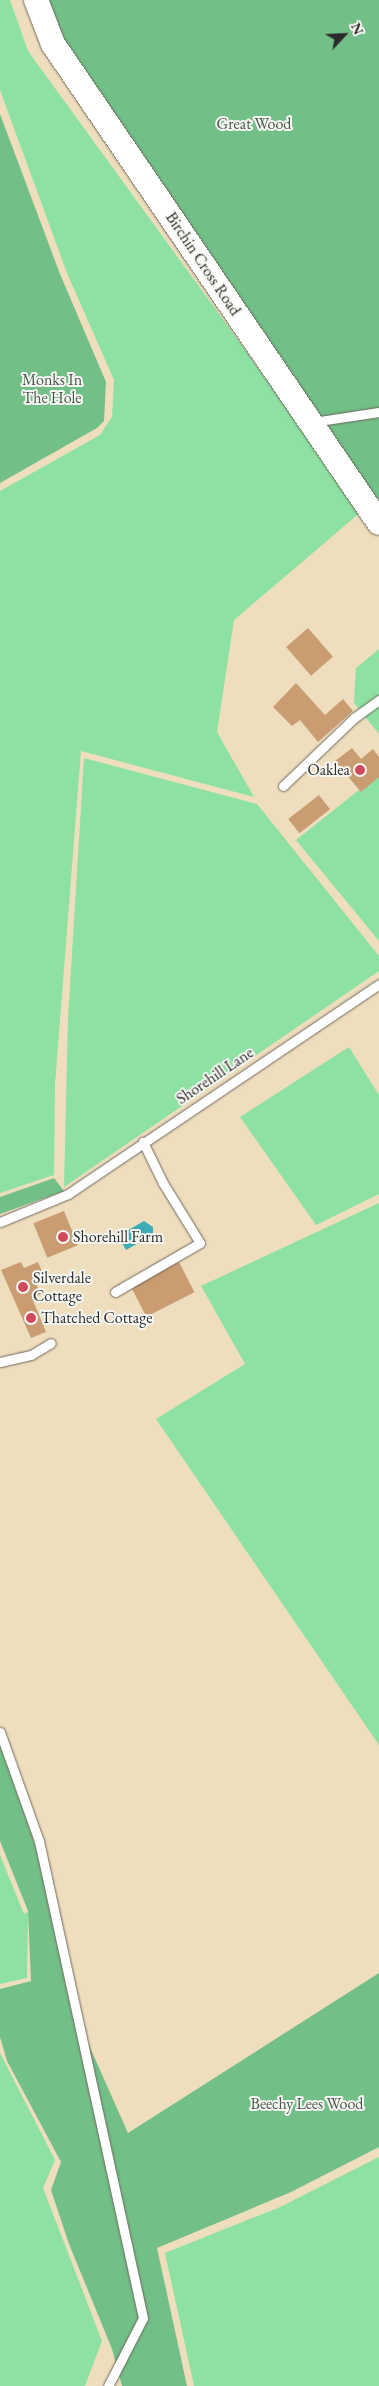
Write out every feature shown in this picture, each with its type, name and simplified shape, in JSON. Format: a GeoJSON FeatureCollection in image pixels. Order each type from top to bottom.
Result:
{"type":"FeatureCollection","features":[{"type":"Feature","properties":{"kind":"street","name":"Birchin Cross Road"},"geometry":{"type":"LineString","coordinates":[[36,0],[53,44],[379,522]]}},
{"type":"Feature","properties":{"kind":"lane"},"geometry":{"type":"LineString","coordinates":[[311,422],[379,412]]}},
{"type":"Feature","properties":{"kind":"lane"},"geometry":{"type":"LineString","coordinates":[[283,786],[354,718],[379,700]]}},
{"type":"Feature","properties":{"kind":"lane","name":"Shorehill Lane"},"geometry":{"type":"LineString","coordinates":[[0,1222],[68,1194],[379,984]]}},
{"type":"Feature","properties":{"kind":"lane"},"geometry":{"type":"LineString","coordinates":[[115,1292],[200,1243],[163,1183],[144,1142]]}},
{"type":"Feature","properties":{"kind":"lane"},"geometry":{"type":"LineString","coordinates":[[0,1362],[32,1355],[51,1343]]}},
{"type":"Feature","properties":{"kind":"lane"},"geometry":{"type":"LineString","coordinates":[[0,1732],[39,1841],[143,2318],[108,2386]]}},
{"type":"Feature","properties":{"kind":"green space"},"geometry":{"type":"Polygon","coordinates":[[[0,0],[10,0],[28,51],[362,511],[234,620],[217,732],[254,797],[81,751],[55,1084],[54,1175],[0,1193],[0,491],[100,435],[112,417],[114,380],[67,273],[0,90],[0,0]]]}},
{"type":"Feature","properties":{"kind":"green space","name":"Great Wood"},"geometry":{"type":"Polygon","coordinates":[[[30,0],[379,0],[379,506],[30,0]]]}},
{"type":"Feature","properties":{"kind":"green space","name":"Monks In The Hole"},"geometry":{"type":"Polygon","coordinates":[[[0,114],[60,274],[106,382],[104,421],[97,428],[0,483],[0,114]]]}},
{"type":"Feature","properties":{"kind":"green space"},"geometry":{"type":"Polygon","coordinates":[[[379,649],[379,734],[354,703],[356,668],[379,649]]]}},
{"type":"Feature","properties":{"kind":"green space"},"geometry":{"type":"Polygon","coordinates":[[[84,758],[257,804],[379,956],[379,971],[64,1187],[68,1018],[84,758]]]}},
{"type":"Feature","properties":{"kind":"green space"},"geometry":{"type":"Polygon","coordinates":[[[379,774],[379,941],[296,840],[379,774]]]}},
{"type":"Feature","properties":{"kind":"green space"},"geometry":{"type":"Polygon","coordinates":[[[349,1047],[379,1095],[379,1194],[316,1225],[240,1117],[349,1047]]]}},
{"type":"Feature","properties":{"kind":"green space"},"geometry":{"type":"Polygon","coordinates":[[[54,1178],[64,1191],[0,1214],[0,1197],[54,1178]]]}},
{"type":"Feature","properties":{"kind":"green space"},"geometry":{"type":"Polygon","coordinates":[[[379,1203],[379,1745],[156,1419],[245,1364],[201,1286],[379,1203]]]}},
{"type":"Feature","properties":{"kind":"green space","name":"Beechy Lees Wood"},"geometry":{"type":"Polygon","coordinates":[[[0,1745],[33,1838],[84,2034],[128,2133],[379,1973],[379,2147],[291,2192],[157,2248],[187,2386],[122,2386],[112,2349],[69,2244],[51,2190],[61,2162],[7,2061],[0,2037],[0,1989],[31,1981],[28,1911],[0,1841],[0,1745]]]}},
{"type":"Feature","properties":{"kind":"green space"},"geometry":{"type":"Polygon","coordinates":[[[0,1855],[24,1914],[28,1912],[27,1978],[0,1984],[0,1855]]]}},
{"type":"Feature","properties":{"kind":"green space"},"geometry":{"type":"Polygon","coordinates":[[[0,2053],[55,2160],[43,2188],[102,2341],[85,2386],[0,2386],[0,2053]]]}},
{"type":"Feature","properties":{"kind":"green space"},"geometry":{"type":"Polygon","coordinates":[[[379,2157],[379,2386],[194,2386],[165,2253],[280,2207],[379,2157]]]}},
{"type":"Feature","properties":{"kind":"water"},"geometry":{"type":"Polygon","coordinates":[[[144,1221],[153,1227],[153,1235],[126,1250],[118,1236],[144,1221]]]}},
{"type":"Feature","properties":{"kind":"building"},"geometry":{"type":"Polygon","coordinates":[[[308,628],[333,657],[311,676],[286,647],[308,628]]]}},
{"type":"Feature","properties":{"kind":"building"},"geometry":{"type":"Polygon","coordinates":[[[296,683],[325,715],[343,699],[353,711],[318,742],[300,720],[292,726],[273,707],[296,683]]]}},
{"type":"Feature","properties":{"kind":"building","name":"Oaklea"},"geometry":{"type":"Polygon","coordinates":[[[352,748],[361,759],[373,749],[379,757],[379,777],[361,792],[335,761],[352,748]]]}},
{"type":"Feature","properties":{"kind":"building"},"geometry":{"type":"Polygon","coordinates":[[[319,795],[330,809],[299,833],[288,819],[319,795]]]}},
{"type":"Feature","properties":{"kind":"building","name":"Shorehill Farm"},"geometry":{"type":"Polygon","coordinates":[[[64,1211],[78,1245],[47,1258],[33,1223],[64,1211]]]}},
{"type":"Feature","properties":{"kind":"building","name":"Silverdale Cottage"},"geometry":{"type":"Polygon","coordinates":[[[21,1262],[24,1268],[38,1262],[44,1276],[34,1280],[41,1294],[32,1298],[46,1332],[31,1338],[1,1270],[21,1262]]]}},
{"type":"Feature","properties":{"kind":"building"},"geometry":{"type":"Polygon","coordinates":[[[179,1262],[194,1292],[146,1317],[131,1287],[179,1262]]]}},
{"type":"Feature","properties":{"kind":"place","name":"Oaklea"},"geometry":{"type":"Point","coordinates":[360,770]}},
{"type":"Feature","properties":{"kind":"place","name":"Shorehill Farm"},"geometry":{"type":"Point","coordinates":[63,1237]}},
{"type":"Feature","properties":{"kind":"place","name":"Silverdale Cottage"},"geometry":{"type":"Point","coordinates":[23,1287]}},
{"type":"Feature","properties":{"kind":"place","name":"Thatched Cottage"},"geometry":{"type":"Point","coordinates":[31,1318]}}]}
